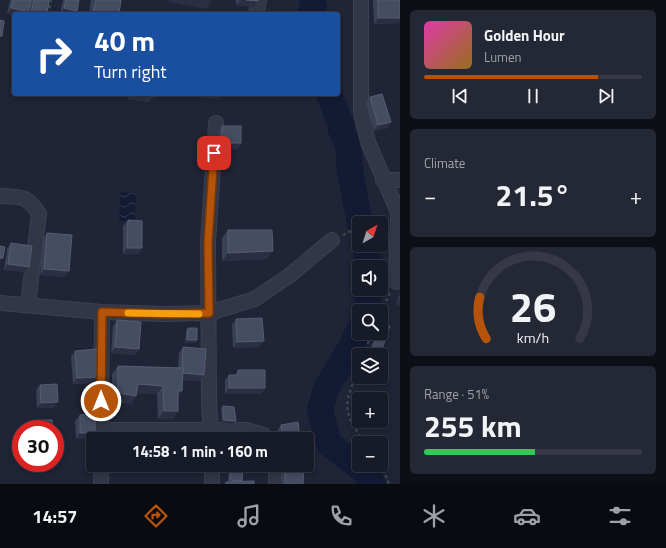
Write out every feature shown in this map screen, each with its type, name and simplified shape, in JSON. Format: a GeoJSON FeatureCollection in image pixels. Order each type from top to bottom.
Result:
{"type":"FeatureCollection","features":[{"type":"Feature","properties":{"kind":"street"},"geometry":{"type":"LineString","coordinates":[[256,12],[259,0]]}},
{"type":"Feature","properties":{"kind":"street"},"geometry":{"type":"LineString","coordinates":[[361,0],[361,112],[368,142],[398,212],[396,282]]}},
{"type":"Feature","properties":{"kind":"street"},"geometry":{"type":"LineString","coordinates":[[211,432],[209,400],[208,242],[216,123]]}},
{"type":"Feature","properties":{"kind":"street"},"geometry":{"type":"LineString","coordinates":[[384,180],[400,180]]}},
{"type":"Feature","properties":{"kind":"street"},"geometry":{"type":"LineString","coordinates":[[0,196],[18,197],[31,201],[39,214],[28,304]]}},
{"type":"Feature","properties":{"kind":"street"},"geometry":{"type":"LineString","coordinates":[[0,303],[28,304],[102,312],[166,314],[209,313],[255,298],[290,275],[336,238]]}},
{"type":"Feature","properties":{"kind":"street"},"geometry":{"type":"LineString","coordinates":[[101,432],[102,312]]}},
{"type":"Feature","properties":{"kind":"street"},"geometry":{"type":"LineString","coordinates":[[233,432],[247,430],[253,432]]}},
{"type":"Feature","properties":{"kind":"street"},"geometry":{"type":"LineString","coordinates":[[101,472],[101,484]]}},
{"type":"Feature","properties":{"kind":"street"},"geometry":{"type":"LineString","coordinates":[[212,472],[212,484]]}},
{"type":"Feature","properties":{"kind":"street"},"geometry":{"type":"LineString","coordinates":[[276,472],[276,484]]}},
{"type":"Feature","properties":{"kind":"path"},"geometry":{"type":"LineString","coordinates":[[48,12],[51,0]]}},
{"type":"Feature","properties":{"kind":"path"},"geometry":{"type":"LineString","coordinates":[[336,238],[352,231]]}},
{"type":"Feature","properties":{"kind":"path"},"geometry":{"type":"LineString","coordinates":[[385,304],[396,282]]}},
{"type":"Feature","properties":{"kind":"path"},"geometry":{"type":"LineString","coordinates":[[353,384],[347,399],[348,418],[360,436]]}},
{"type":"Feature","properties":{"kind":"path"},"geometry":{"type":"LineString","coordinates":[[384,472],[389,484]]}},
{"type":"Feature","properties":{"kind":"water"},"geometry":{"type":"Polygon","coordinates":[[[120,192],[136,193],[135,221],[119,221],[120,192]]]}},
{"type":"Feature","properties":{"kind":"building"},"geometry":{"type":"Polygon","coordinates":[[[13,0],[31,0],[28,12],[11,8],[13,0]]]}},
{"type":"Feature","properties":{"kind":"building"},"geometry":{"type":"Polygon","coordinates":[[[34,0],[49,0],[47,12],[31,12],[34,0]]]}},
{"type":"Feature","properties":{"kind":"building"},"geometry":{"type":"Polygon","coordinates":[[[66,0],[79,0],[77,11],[64,8],[66,0]]]}},
{"type":"Feature","properties":{"kind":"building"},"geometry":{"type":"Polygon","coordinates":[[[96,0],[121,0],[119,12],[93,12],[96,0]]]}},
{"type":"Feature","properties":{"kind":"building"},"geometry":{"type":"Polygon","coordinates":[[[378,0],[400,0],[400,18],[378,18],[378,0]]]}},
{"type":"Feature","properties":{"kind":"building"},"geometry":{"type":"Polygon","coordinates":[[[0,20],[4,21],[2,36],[0,36],[0,20]]]}},
{"type":"Feature","properties":{"kind":"building"},"geometry":{"type":"Polygon","coordinates":[[[382,94],[391,122],[378,125],[370,97],[382,94]]]}},
{"type":"Feature","properties":{"kind":"building"},"geometry":{"type":"Polygon","coordinates":[[[222,126],[241,126],[241,143],[222,143],[222,126]]]}},
{"type":"Feature","properties":{"kind":"building"},"geometry":{"type":"Polygon","coordinates":[[[128,220],[142,221],[142,248],[127,248],[128,220]]]}},
{"type":"Feature","properties":{"kind":"building"},"geometry":{"type":"Polygon","coordinates":[[[228,230],[272,230],[273,251],[228,253],[228,230]]]}},
{"type":"Feature","properties":{"kind":"building"},"geometry":{"type":"Polygon","coordinates":[[[47,233],[72,235],[69,271],[44,269],[47,233]]]}},
{"type":"Feature","properties":{"kind":"building"},"geometry":{"type":"Polygon","coordinates":[[[11,243],[32,246],[29,267],[8,264],[11,243]]]}},
{"type":"Feature","properties":{"kind":"building"},"geometry":{"type":"Polygon","coordinates":[[[0,246],[5,247],[3,258],[0,258],[0,246]]]}},
{"type":"Feature","properties":{"kind":"building"},"geometry":{"type":"Polygon","coordinates":[[[262,318],[264,341],[237,342],[236,319],[262,318]]]}},
{"type":"Feature","properties":{"kind":"building"},"geometry":{"type":"Polygon","coordinates":[[[117,320],[141,322],[139,349],[115,347],[117,320]]]}},
{"type":"Feature","properties":{"kind":"building"},"geometry":{"type":"Polygon","coordinates":[[[188,328],[197,328],[197,340],[187,340],[188,328]]]}},
{"type":"Feature","properties":{"kind":"building"},"geometry":{"type":"Polygon","coordinates":[[[375,340],[385,340],[382,348],[372,348],[375,340]]]}},
{"type":"Feature","properties":{"kind":"building"},"geometry":{"type":"Polygon","coordinates":[[[183,347],[206,349],[204,375],[183,373],[183,347]]]}},
{"type":"Feature","properties":{"kind":"building"},"geometry":{"type":"Polygon","coordinates":[[[97,349],[99,377],[77,378],[75,351],[97,349]]]}},
{"type":"Feature","properties":{"kind":"building"},"geometry":{"type":"Polygon","coordinates":[[[118,366],[183,368],[182,391],[178,391],[178,411],[164,411],[163,386],[138,384],[136,396],[118,393],[118,366]]]}},
{"type":"Feature","properties":{"kind":"building"},"geometry":{"type":"Polygon","coordinates":[[[238,370],[265,370],[265,388],[229,388],[229,375],[238,375],[238,370]]]}},
{"type":"Feature","properties":{"kind":"building"},"geometry":{"type":"Polygon","coordinates":[[[57,384],[58,402],[41,403],[40,385],[57,384]]]}},
{"type":"Feature","properties":{"kind":"building"},"geometry":{"type":"Polygon","coordinates":[[[223,406],[234,407],[236,421],[224,420],[223,406]]]}},
{"type":"Feature","properties":{"kind":"building"},"geometry":{"type":"Polygon","coordinates":[[[95,414],[95,432],[80,433],[80,415],[95,414]]]}},
{"type":"Feature","properties":{"kind":"building"},"geometry":{"type":"Polygon","coordinates":[[[298,422],[299,432],[282,432],[281,425],[298,422]]]}},
{"type":"Feature","properties":{"kind":"building"},"geometry":{"type":"Polygon","coordinates":[[[231,472],[243,472],[242,481],[230,480],[231,472]]]}},
{"type":"Feature","properties":{"kind":"building"},"geometry":{"type":"Polygon","coordinates":[[[285,472],[304,472],[303,484],[285,484],[285,472]]]}},
{"type":"Feature","properties":{"kind":"building"},"geometry":{"type":"Polygon","coordinates":[[[254,481],[254,484],[226,484],[226,482],[254,481]]]}},
{"type":"Feature","properties":{"kind":"waterway"},"geometry":{"type":"LineString","coordinates":[[311,12],[314,8],[312,0]]}},
{"type":"Feature","properties":{"kind":"waterway"},"geometry":{"type":"LineString","coordinates":[[330,96],[341,125],[341,130],[348,144],[350,172],[359,216]]}},
{"type":"Feature","properties":{"kind":"waterway"},"geometry":{"type":"LineString","coordinates":[[366,252],[368,260]]}},
{"type":"Feature","properties":{"kind":"waterway"},"geometry":{"type":"LineString","coordinates":[[367,304],[369,296]]}},
{"type":"Feature","properties":{"kind":"waterway"},"geometry":{"type":"LineString","coordinates":[[354,340],[326,389],[320,410],[329,444],[363,470],[373,484]]}},
{"type":"Feature","properties":{"kind":"slow traffic"},"geometry":{"type":"LineString","coordinates":[[128,313],[199,314]]}},
{"type":"Feature","properties":{"kind":"route"},"geometry":{"type":"LineString","coordinates":[[101,401],[102,312],[166,314],[209,313],[208,242],[214,153]]}}]}
